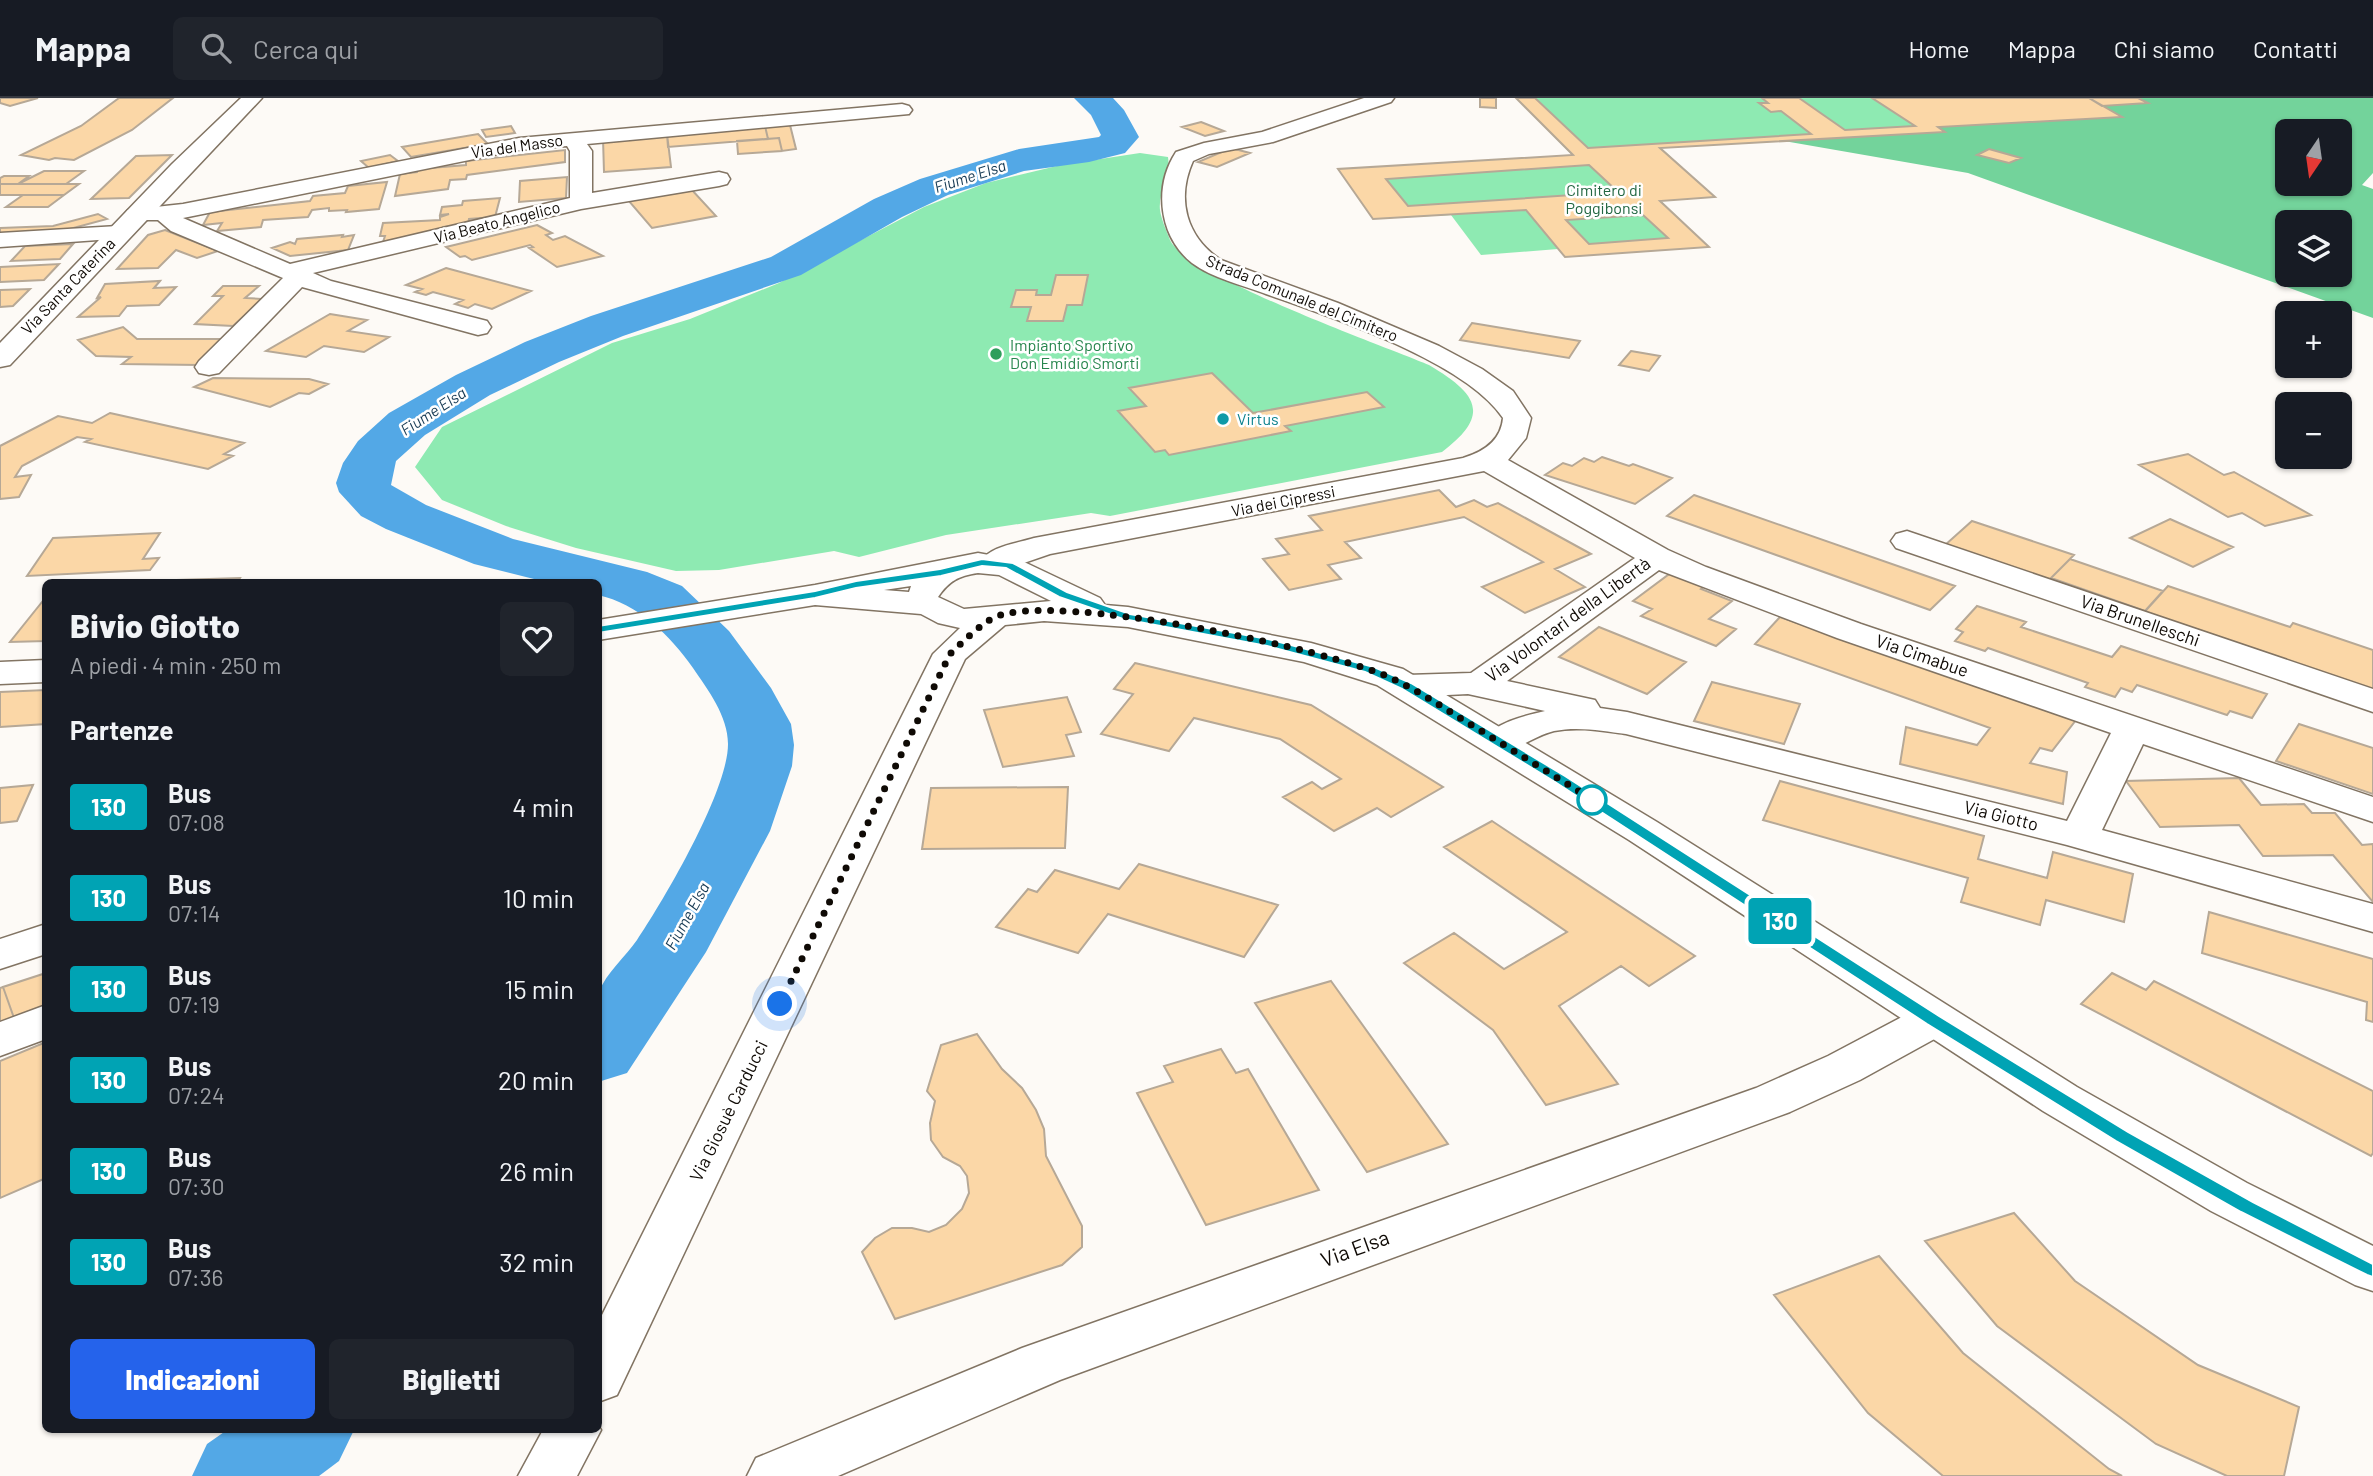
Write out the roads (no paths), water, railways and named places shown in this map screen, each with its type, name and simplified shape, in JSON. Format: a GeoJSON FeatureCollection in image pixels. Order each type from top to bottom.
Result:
{"type":"FeatureCollection","features":[{"type":"Feature","properties":{"kind":"street","name":"Via Santa Caterina"},"geometry":{"type":"LineString","coordinates":[[0,359],[118,233],[253,98]]}},
{"type":"Feature","properties":{"kind":"street","name":"Strada Comunale del Cimitero"},"geometry":{"type":"LineString","coordinates":[[1384,98],[1257,141],[1188,154],[1182,159],[1173,194],[1178,225],[1189,248],[1212,265],[1413,343],[1463,369],[1494,390],[1511,406],[1517,423],[1506,446],[1489,461]]}},
{"type":"Feature","properties":{"kind":"street","name":"Via del Masso"},"geometry":{"type":"LineString","coordinates":[[136,215],[166,214],[484,150],[573,139],[902,110]]}},
{"type":"Feature","properties":{"kind":"street"},"geometry":{"type":"LineString","coordinates":[[573,139],[581,151],[581,202]]}},
{"type":"Feature","properties":{"kind":"street","name":"Via Beato Angelico"},"geometry":{"type":"LineString","coordinates":[[293,274],[581,202],[719,179]]}},
{"type":"Feature","properties":{"kind":"street"},"geometry":{"type":"LineString","coordinates":[[166,214],[179,226],[332,289],[478,327]]}},
{"type":"Feature","properties":{"kind":"street"},"geometry":{"type":"LineString","coordinates":[[0,240],[118,233]]}},
{"type":"Feature","properties":{"kind":"street"},"geometry":{"type":"LineString","coordinates":[[209,367],[293,274]]}},
{"type":"Feature","properties":{"kind":"street","name":"Via dei Cipressi"},"geometry":{"type":"LineString","coordinates":[[995,563],[1024,550],[1489,461]]}},
{"type":"Feature","properties":{"kind":"street","name":"Via Cimabue"},"geometry":{"type":"LineString","coordinates":[[1489,461],[1657,557],[1773,604],[2373,810]]}},
{"type":"Feature","properties":{"kind":"street","name":"Via dei Cipressi"},"geometry":{"type":"LineString","coordinates":[[1031,578],[1057,553],[1077,541]]}},
{"type":"Feature","properties":{"kind":"street","name":"Via Brunelleschi"},"geometry":{"type":"LineString","coordinates":[[1907,541],[2373,701]]}},
{"type":"Feature","properties":{"kind":"street","name":"Via Volontari della Libertà"},"geometry":{"type":"LineString","coordinates":[[1479,684],[1657,557]]}},
{"type":"Feature","properties":{"kind":"street"},"geometry":{"type":"LineString","coordinates":[[602,629],[815,595],[856,584],[941,572],[966,564],[995,563],[1009,565],[1083,603],[1128,617],[1311,653],[1369,670],[1407,686],[1500,742],[2051,1094],[2192,1177],[2373,1269]]}},
{"type":"Feature","properties":{"kind":"street"},"geometry":{"type":"LineString","coordinates":[[941,572],[933,578],[924,592],[934,608],[950,654]]}},
{"type":"Feature","properties":{"kind":"street","name":"Via Giosuè Carducci"},"geometry":{"type":"LineString","coordinates":[[602,1371],[950,654],[1001,616],[1022,607],[1035,589],[1031,578]]}},
{"type":"Feature","properties":{"kind":"street"},"geometry":{"type":"LineString","coordinates":[[815,595],[873,597],[934,608],[964,619],[1044,611],[1128,617]]}},
{"type":"Feature","properties":{"kind":"street"},"geometry":{"type":"LineString","coordinates":[[0,673],[42,671]]}},
{"type":"Feature","properties":{"kind":"street","name":"Via Giotto"},"geometry":{"type":"LineString","coordinates":[[1407,686],[1455,682],[1479,684],[1561,702],[1627,723],[2078,836],[2373,918]]}},
{"type":"Feature","properties":{"kind":"street","name":"Via Giotto"},"geometry":{"type":"LineString","coordinates":[[1500,742],[1536,723],[1559,717],[1579,716],[1627,723]]}},
{"type":"Feature","properties":{"kind":"street"},"geometry":{"type":"LineString","coordinates":[[2078,836],[2132,727]]}},
{"type":"Feature","properties":{"kind":"street"},"geometry":{"type":"LineString","coordinates":[[0,955],[42,939]]}},
{"type":"Feature","properties":{"kind":"street","name":"Via Elsa"},"geometry":{"type":"LineString","coordinates":[[776,1476],[1003,1379],[1773,1100],[1844,1068],[1933,1020]]}},
{"type":"Feature","properties":{"kind":"street"},"geometry":{"type":"LineString","coordinates":[[0,1040],[42,1023]]}},
{"type":"Feature","properties":{"kind":"street"},"geometry":{"type":"LineString","coordinates":[[547,1476],[571,1433]]}},
{"type":"Feature","properties":{"kind":"waterway","name":"Fiume Elsa"},"geometry":{"type":"LineString","coordinates":[[602,1047],[668,952],[735,831],[758,766],[761,745],[758,724],[739,688],[707,644],[661,599],[626,584],[494,552],[406,517],[380,504],[366,492],[363,483],[369,463],[376,452],[407,424],[473,385],[542,352],[607,326],[786,266],[888,208],[934,187],[1019,160],[1089,151],[1112,145],[1120,137],[1106,110],[1092,98]]}},
{"type":"Feature","properties":{"kind":"waterway","name":"Fiume Elsa"},"geometry":{"type":"LineString","coordinates":[[243,1476],[300,1433]]}},
{"type":"Feature","properties":{"kind":"place","name":"Impianto Sportivo Don Emidio Smorti"},"geometry":{"type":"Point","coordinates":[996,354]}},
{"type":"Feature","properties":{"kind":"place","name":"Virtus"},"geometry":{"type":"Point","coordinates":[1223,419]}},
{"type":"Feature","properties":{"kind":"park label","name":"Cimitero di Poggibonsi"},"geometry":{"type":"Point","coordinates":[1604,199]}}]}
